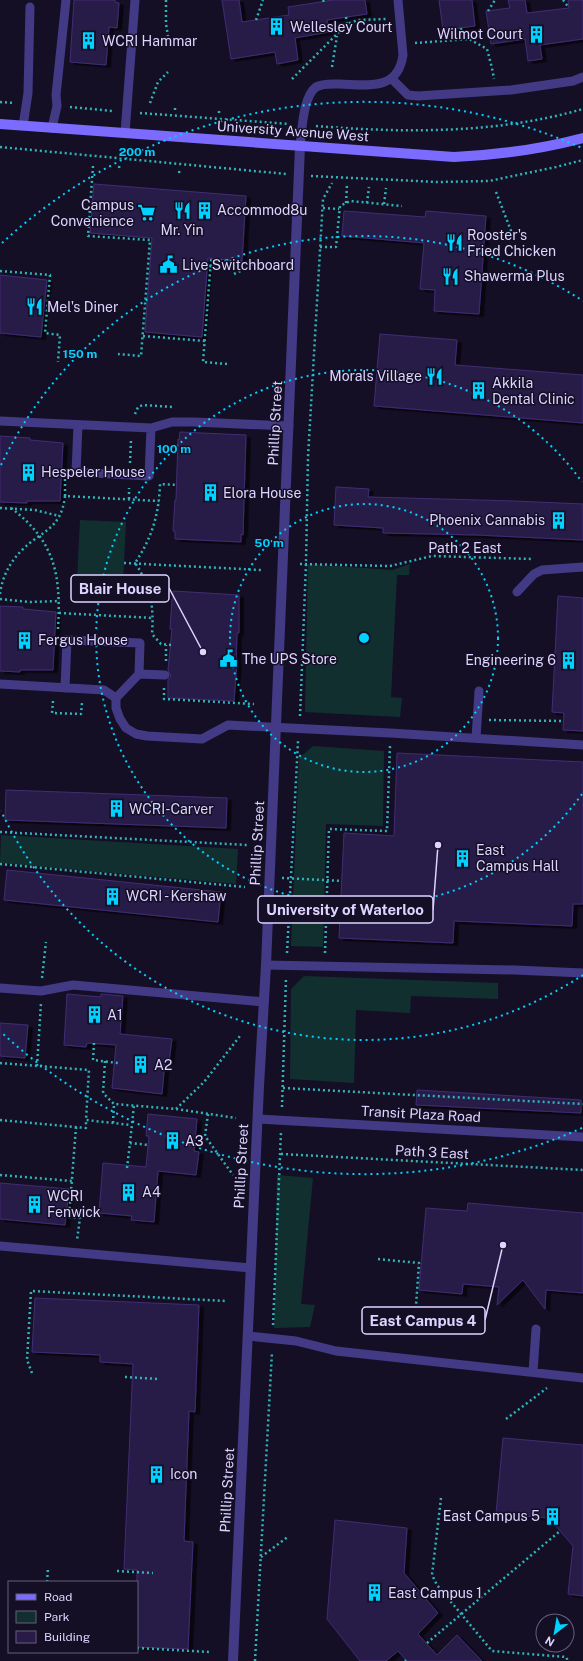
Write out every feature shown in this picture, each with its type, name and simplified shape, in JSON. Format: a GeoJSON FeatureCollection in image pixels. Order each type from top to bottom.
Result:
{"type":"FeatureCollection","features":[{"type":"Feature","properties":{"kind":"main road","name":"University Avenue West"},"geometry":{"type":"LineString","coordinates":[[0,124],[454,157],[490,155],[583,138]]}},
{"type":"Feature","properties":{"kind":"street","name":"Phillip Street"},"geometry":{"type":"LineString","coordinates":[[233,1661],[266,965],[300,146]]}},
{"type":"Feature","properties":{"kind":"lane"},"geometry":{"type":"LineString","coordinates":[[52,128],[57,106],[56,95],[66,0]]}},
{"type":"Feature","properties":{"kind":"lane"},"geometry":{"type":"LineString","coordinates":[[125,133],[135,0]]}},
{"type":"Feature","properties":{"kind":"lane"},"geometry":{"type":"LineString","coordinates":[[300,146],[306,105],[316,87],[330,84],[374,85],[392,80],[402,64],[402,44],[398,0]]}},
{"type":"Feature","properties":{"kind":"lane"},"geometry":{"type":"LineString","coordinates":[[23,126],[28,93],[30,7]]}},
{"type":"Feature","properties":{"kind":"lane"},"geometry":{"type":"LineString","coordinates":[[392,80],[408,95],[418,96],[495,91],[572,81],[583,77]]}},
{"type":"Feature","properties":{"kind":"lane"},"geometry":{"type":"LineString","coordinates":[[0,421],[151,428],[172,422],[288,426]]}},
{"type":"Feature","properties":{"kind":"lane"},"geometry":{"type":"LineString","coordinates":[[78,425],[76,472],[149,476],[151,428]]}},
{"type":"Feature","properties":{"kind":"lane"},"geometry":{"type":"LineString","coordinates":[[517,592],[534,574],[542,570],[583,567]]}},
{"type":"Feature","properties":{"kind":"lane"},"geometry":{"type":"LineString","coordinates":[[65,688],[67,640],[140,643],[139,674],[116,698],[116,708],[120,719],[126,728],[136,734],[202,739],[228,725],[583,745]]}},
{"type":"Feature","properties":{"kind":"lane"},"geometry":{"type":"LineString","coordinates":[[139,674],[165,675]]}},
{"type":"Feature","properties":{"kind":"lane"},"geometry":{"type":"LineString","coordinates":[[0,684],[104,690],[116,698]]}},
{"type":"Feature","properties":{"kind":"lane"},"geometry":{"type":"LineString","coordinates":[[476,738],[479,691]]}},
{"type":"Feature","properties":{"kind":"lane"},"geometry":{"type":"LineString","coordinates":[[266,965],[515,970],[583,973]]}},
{"type":"Feature","properties":{"kind":"lane"},"geometry":{"type":"LineString","coordinates":[[0,988],[41,991],[73,985],[264,1002]]}},
{"type":"Feature","properties":{"kind":"lane","name":"Transit Plaza Road"},"geometry":{"type":"LineString","coordinates":[[258,1119],[583,1137]]}},
{"type":"Feature","properties":{"kind":"lane"},"geometry":{"type":"LineString","coordinates":[[0,1246],[251,1268]]}},
{"type":"Feature","properties":{"kind":"lane"},"geometry":{"type":"LineString","coordinates":[[533,1372],[536,1329]]}},
{"type":"Feature","properties":{"kind":"lane"},"geometry":{"type":"LineString","coordinates":[[248,1336],[296,1341],[336,1351],[583,1378]]}},
{"type":"Feature","properties":{"kind":"path"},"geometry":{"type":"LineString","coordinates":[[166,0],[166,24],[168,36]]}},
{"type":"Feature","properties":{"kind":"path"},"geometry":{"type":"LineString","coordinates":[[256,20],[263,0]]}},
{"type":"Feature","properties":{"kind":"path"},"geometry":{"type":"LineString","coordinates":[[488,11],[495,0]]}},
{"type":"Feature","properties":{"kind":"path"},"geometry":{"type":"LineString","coordinates":[[563,0],[569,8]]}},
{"type":"Feature","properties":{"kind":"path"},"geometry":{"type":"LineString","coordinates":[[346,17],[347,24]]}},
{"type":"Feature","properties":{"kind":"path"},"geometry":{"type":"LineString","coordinates":[[292,79],[347,24],[358,20],[399,18]]}},
{"type":"Feature","properties":{"kind":"path"},"geometry":{"type":"LineString","coordinates":[[461,28],[462,40]]}},
{"type":"Feature","properties":{"kind":"path"},"geometry":{"type":"LineString","coordinates":[[332,67],[337,35]]}},
{"type":"Feature","properties":{"kind":"path"},"geometry":{"type":"LineString","coordinates":[[402,44],[469,39],[486,49],[492,68],[495,91]]}},
{"type":"Feature","properties":{"kind":"path"},"geometry":{"type":"LineString","coordinates":[[150,103],[158,82],[168,72]]}},
{"type":"Feature","properties":{"kind":"path"},"geometry":{"type":"LineString","coordinates":[[219,113],[220,108]]}},
{"type":"Feature","properties":{"kind":"path","name":"University Avenue West"},"geometry":{"type":"LineString","coordinates":[[328,127],[390,131],[452,130],[513,124],[583,109]]}},
{"type":"Feature","properties":{"kind":"path"},"geometry":{"type":"LineString","coordinates":[[0,147],[267,172]]}},
{"type":"Feature","properties":{"kind":"path"},"geometry":{"type":"LineString","coordinates":[[331,177],[438,182],[489,181],[556,168],[583,160]]}},
{"type":"Feature","properties":{"kind":"path"},"geometry":{"type":"LineString","coordinates":[[119,168],[120,163]]}},
{"type":"Feature","properties":{"kind":"path"},"geometry":{"type":"LineString","coordinates":[[93,166],[88,236],[150,240],[141,356],[118,354]]}},
{"type":"Feature","properties":{"kind":"path"},"geometry":{"type":"LineString","coordinates":[[179,173],[180,168]]}},
{"type":"Feature","properties":{"kind":"path"},"geometry":{"type":"LineString","coordinates":[[332,183],[323,199],[322,208],[308,458],[306,564],[292,879],[286,966],[283,1089],[583,1104]]}},
{"type":"Feature","properties":{"kind":"path"},"geometry":{"type":"LineString","coordinates":[[346,203],[347,185]]}},
{"type":"Feature","properties":{"kind":"path"},"geometry":{"type":"LineString","coordinates":[[367,203],[369,187]]}},
{"type":"Feature","properties":{"kind":"path"},"geometry":{"type":"LineString","coordinates":[[384,204],[386,188]]}},
{"type":"Feature","properties":{"kind":"path"},"geometry":{"type":"LineString","coordinates":[[496,192],[513,236]]}},
{"type":"Feature","properties":{"kind":"path"},"geometry":{"type":"LineString","coordinates":[[320,246],[336,247],[339,209],[340,206],[350,201],[402,206]]}},
{"type":"Feature","properties":{"kind":"path"},"geometry":{"type":"LineString","coordinates":[[322,208],[339,209]]}},
{"type":"Feature","properties":{"kind":"path"},"geometry":{"type":"LineString","coordinates":[[227,364],[203,362],[210,260],[274,264]]}},
{"type":"Feature","properties":{"kind":"path"},"geometry":{"type":"LineString","coordinates":[[234,274],[252,266],[253,263]]}},
{"type":"Feature","properties":{"kind":"path"},"geometry":{"type":"LineString","coordinates":[[0,271],[50,275],[45,333],[60,334],[58,362]]}},
{"type":"Feature","properties":{"kind":"path"},"geometry":{"type":"LineString","coordinates":[[143,336],[204,341]]}},
{"type":"Feature","properties":{"kind":"path"},"geometry":{"type":"LineString","coordinates":[[130,466],[132,437]]}},
{"type":"Feature","properties":{"kind":"path"},"geometry":{"type":"LineString","coordinates":[[129,482],[129,499]]}},
{"type":"Feature","properties":{"kind":"path"},"geometry":{"type":"LineString","coordinates":[[136,563],[153,530],[159,505],[160,484],[177,485]]}},
{"type":"Feature","properties":{"kind":"path"},"geometry":{"type":"LineString","coordinates":[[0,594],[4,577],[15,558],[30,542],[40,537],[54,524],[59,516],[65,496]]}},
{"type":"Feature","properties":{"kind":"path"},"geometry":{"type":"LineString","coordinates":[[3,502],[1,508],[36,510],[59,516]]}},
{"type":"Feature","properties":{"kind":"path"},"geometry":{"type":"LineString","coordinates":[[0,599],[30,602],[60,601],[59,585],[55,568],[48,552],[40,537],[22,516],[11,508]]}},
{"type":"Feature","properties":{"kind":"path","name":"Path 2 East"},"geometry":{"type":"LineString","coordinates":[[300,564],[390,566],[432,556],[537,559]]}},
{"type":"Feature","properties":{"kind":"path"},"geometry":{"type":"LineString","coordinates":[[124,563],[261,570]]}},
{"type":"Feature","properties":{"kind":"path"},"geometry":{"type":"LineString","coordinates":[[136,563],[148,584],[153,606],[152,634],[161,644],[171,645]]}},
{"type":"Feature","properties":{"kind":"path"},"geometry":{"type":"LineString","coordinates":[[59,613],[153,618]]}},
{"type":"Feature","properties":{"kind":"path"},"geometry":{"type":"LineString","coordinates":[[168,700],[254,704]]}},
{"type":"Feature","properties":{"kind":"path"},"geometry":{"type":"LineString","coordinates":[[477,720],[564,721]]}},
{"type":"Feature","properties":{"kind":"path"},"geometry":{"type":"LineString","coordinates":[[326,946],[330,829],[387,831],[390,733]]}},
{"type":"Feature","properties":{"kind":"path"},"geometry":{"type":"LineString","coordinates":[[0,832],[247,845]]}},
{"type":"Feature","properties":{"kind":"path"},"geometry":{"type":"LineString","coordinates":[[0,864],[245,887]]}},
{"type":"Feature","properties":{"kind":"path"},"geometry":{"type":"LineString","coordinates":[[269,878],[342,881]]}},
{"type":"Feature","properties":{"kind":"path"},"geometry":{"type":"LineString","coordinates":[[37,1066],[40,1034]]}},
{"type":"Feature","properties":{"kind":"path"},"geometry":{"type":"LineString","coordinates":[[176,1109],[204,1082],[240,1036]]}},
{"type":"Feature","properties":{"kind":"path"},"geometry":{"type":"LineString","coordinates":[[94,1044],[93,1060],[118,1063]]}},
{"type":"Feature","properties":{"kind":"path"},"geometry":{"type":"LineString","coordinates":[[105,1061],[103,1093],[114,1104],[176,1109],[236,1118]]}},
{"type":"Feature","properties":{"kind":"path"},"geometry":{"type":"LineString","coordinates":[[0,1063],[89,1070],[86,1128],[0,1120]]}},
{"type":"Feature","properties":{"kind":"path"},"geometry":{"type":"LineString","coordinates":[[113,1123],[114,1104]]}},
{"type":"Feature","properties":{"kind":"path"},"geometry":{"type":"LineString","coordinates":[[127,1168],[134,1105]]}},
{"type":"Feature","properties":{"kind":"path"},"geometry":{"type":"LineString","coordinates":[[208,1114],[206,1136],[233,1175]]}},
{"type":"Feature","properties":{"kind":"path"},"geometry":{"type":"LineString","coordinates":[[86,1120],[131,1125]]}},
{"type":"Feature","properties":{"kind":"path"},"geometry":{"type":"LineString","coordinates":[[75,1252],[80,1218],[69,1216],[76,1127]]}},
{"type":"Feature","properties":{"kind":"path"},"geometry":{"type":"LineString","coordinates":[[255,1661],[281,1154],[280,1140]]}},
{"type":"Feature","properties":{"kind":"path"},"geometry":{"type":"LineString","coordinates":[[130,1143],[148,1145]]}},
{"type":"Feature","properties":{"kind":"path","name":"Path 3 East"},"geometry":{"type":"LineString","coordinates":[[281,1154],[583,1170]]}},
{"type":"Feature","properties":{"kind":"path"},"geometry":{"type":"LineString","coordinates":[[0,1175],[72,1181]]}},
{"type":"Feature","properties":{"kind":"path"},"geometry":{"type":"LineString","coordinates":[[378,1259],[418,1263],[415,1320]]}},
{"type":"Feature","properties":{"kind":"path"},"geometry":{"type":"LineString","coordinates":[[32,1373],[27,1360],[31,1291],[226,1301]]}},
{"type":"Feature","properties":{"kind":"path"},"geometry":{"type":"LineString","coordinates":[[506,1418],[563,1376]]}},
{"type":"Feature","properties":{"kind":"path"},"geometry":{"type":"LineString","coordinates":[[125,1377],[160,1379]]}},
{"type":"Feature","properties":{"kind":"path"},"geometry":{"type":"LineString","coordinates":[[441,1498],[432,1575],[437,1585],[492,1651],[566,1658],[568,1661]]}},
{"type":"Feature","properties":{"kind":"path"},"geometry":{"type":"LineString","coordinates":[[426,1643],[560,1531]]}},
{"type":"Feature","properties":{"kind":"path"},"geometry":{"type":"LineString","coordinates":[[261,1558],[270,1549],[289,1536]]}},
{"type":"Feature","properties":{"kind":"path"},"geometry":{"type":"LineString","coordinates":[[47,1581],[48,1568]]}},
{"type":"Feature","properties":{"kind":"path"},"geometry":{"type":"LineString","coordinates":[[117,1571],[153,1573]]}},
{"type":"Feature","properties":{"kind":"path"},"geometry":{"type":"LineString","coordinates":[[138,1648],[210,1652]]}},
{"type":"Feature","properties":{"kind":"green space"},"geometry":{"type":"Polygon","coordinates":[[[80,520],[126,522],[122,603],[76,601],[80,520]]]}},
{"type":"Feature","properties":{"kind":"green space"},"geometry":{"type":"Polygon","coordinates":[[[308,564],[392,570],[410,564],[409,575],[397,575],[391,697],[402,698],[400,717],[305,712],[308,564]]]}},
{"type":"Feature","properties":{"kind":"green space"},"geometry":{"type":"Polygon","coordinates":[[[313,746],[384,751],[383,826],[326,824],[323,947],[291,946],[299,758],[313,746]]]}},
{"type":"Feature","properties":{"kind":"green space"},"geometry":{"type":"Polygon","coordinates":[[[1,835],[238,849],[236,884],[0,863],[1,835]]]}},
{"type":"Feature","properties":{"kind":"green space"},"geometry":{"type":"Polygon","coordinates":[[[304,976],[498,983],[498,999],[411,996],[410,1013],[356,1010],[354,1083],[290,1079],[291,989],[304,976]]]}},
{"type":"Feature","properties":{"kind":"green space"},"geometry":{"type":"Polygon","coordinates":[[[277,1175],[313,1178],[301,1304],[315,1305],[310,1327],[274,1328],[277,1175]]]}},
{"type":"Feature","properties":{"kind":"building","name":"WCRI Hammar"},"geometry":{"type":"Polygon","coordinates":[[[74,0],[115,0],[115,2],[119,3],[117,28],[109,27],[106,65],[70,62],[74,0]]]}},
{"type":"Feature","properties":{"kind":"building","name":"Wellesley Court"},"geometry":{"type":"Polygon","coordinates":[[[222,0],[239,0],[242,22],[289,15],[288,7],[333,0],[365,0],[367,14],[327,20],[329,32],[295,38],[298,60],[277,64],[275,52],[231,59],[222,0]]]}},
{"type":"Feature","properties":{"kind":"building"},"geometry":{"type":"Polygon","coordinates":[[[439,0],[472,0],[475,26],[443,30],[439,0]]]}},
{"type":"Feature","properties":{"kind":"building","name":"Wilmot Court"},"geometry":{"type":"Polygon","coordinates":[[[508,0],[525,0],[527,13],[569,8],[568,0],[583,0],[583,39],[540,45],[542,59],[528,61],[525,39],[491,44],[486,11],[510,8],[508,0]]]}},
{"type":"Feature","properties":{"kind":"building"},"geometry":{"type":"Polygon","coordinates":[[[94,184],[246,196],[242,261],[208,258],[202,337],[145,332],[152,238],[90,233],[94,184]]]}},
{"type":"Feature","properties":{"kind":"building"},"geometry":{"type":"Polygon","coordinates":[[[344,211],[425,217],[426,211],[486,216],[479,314],[434,311],[435,290],[420,289],[424,243],[342,236],[344,211]]]}},
{"type":"Feature","properties":{"kind":"building"},"geometry":{"type":"Polygon","coordinates":[[[0,275],[47,280],[41,337],[0,333],[0,275]]]}},
{"type":"Feature","properties":{"kind":"building"},"geometry":{"type":"Polygon","coordinates":[[[380,334],[457,340],[455,365],[583,375],[583,423],[374,406],[380,334]]]}},
{"type":"Feature","properties":{"kind":"building","name":"Elora House"},"geometry":{"type":"Polygon","coordinates":[[[180,432],[246,435],[243,535],[241,534],[241,542],[175,539],[175,531],[173,531],[176,500],[178,439],[179,440],[180,432]]]}},
{"type":"Feature","properties":{"kind":"building","name":"Hespeler House"},"geometry":{"type":"Polygon","coordinates":[[[0,436],[30,438],[30,440],[63,443],[60,501],[27,501],[27,503],[0,502],[0,436]]]}},
{"type":"Feature","properties":{"kind":"building"},"geometry":{"type":"Polygon","coordinates":[[[336,487],[369,489],[368,497],[583,504],[583,540],[476,535],[383,533],[383,528],[334,525],[336,487]]]}},
{"type":"Feature","properties":{"kind":"building"},"geometry":{"type":"Polygon","coordinates":[[[173,591],[239,595],[239,633],[237,633],[237,663],[234,701],[168,698],[168,680],[171,676],[168,670],[172,629],[170,629],[173,591]]]}},
{"type":"Feature","properties":{"kind":"building","name":"Engineering 6"},"geometry":{"type":"Polygon","coordinates":[[[558,596],[583,598],[583,731],[563,730],[564,713],[552,712],[558,596]]]}},
{"type":"Feature","properties":{"kind":"building","name":"Fergus House"},"geometry":{"type":"Polygon","coordinates":[[[0,606],[23,607],[23,609],[56,612],[53,670],[20,670],[20,672],[0,671],[0,606]]]}},
{"type":"Feature","properties":{"kind":"building","name":"East Campus Hall"},"geometry":{"type":"Polygon","coordinates":[[[397,753],[583,762],[583,904],[573,904],[572,926],[454,921],[453,943],[339,938],[344,833],[394,836],[397,753]]]}},
{"type":"Feature","properties":{"kind":"building","name":"WCRI-Carver"},"geometry":{"type":"Polygon","coordinates":[[[6,790],[227,798],[226,828],[5,820],[6,790]]]}},
{"type":"Feature","properties":{"kind":"building","name":"WCRI - Kershaw"},"geometry":{"type":"Polygon","coordinates":[[[7,870],[221,892],[218,922],[4,900],[7,870]]]}},
{"type":"Feature","properties":{"kind":"building"},"geometry":{"type":"Polygon","coordinates":[[[67,994],[101,997],[101,994],[123,996],[120,1034],[172,1039],[169,1062],[165,1061],[162,1094],[112,1088],[116,1045],[87,1043],[86,1047],[64,1045],[67,994]]]}},
{"type":"Feature","properties":{"kind":"building"},"geometry":{"type":"Polygon","coordinates":[[[0,1023],[28,1025],[25,1058],[0,1056],[0,1023]]]}},
{"type":"Feature","properties":{"kind":"building"},"geometry":{"type":"Polygon","coordinates":[[[417,1090],[581,1100],[581,1113],[416,1105],[417,1090]]]}},
{"type":"Feature","properties":{"kind":"building"},"geometry":{"type":"Polygon","coordinates":[[[148,1114],[197,1119],[194,1151],[199,1152],[196,1175],[158,1171],[154,1222],[131,1220],[132,1216],[99,1213],[103,1163],[146,1167],[149,1136],[146,1136],[148,1114]]]}},
{"type":"Feature","properties":{"kind":"building","name":"WCRI Fenwick"},"geometry":{"type":"Polygon","coordinates":[[[0,1183],[69,1189],[65,1225],[0,1219],[0,1183]]]}},
{"type":"Feature","properties":{"kind":"building"},"geometry":{"type":"Polygon","coordinates":[[[468,1203],[583,1213],[583,1293],[546,1290],[545,1309],[523,1280],[497,1305],[499,1287],[463,1284],[462,1294],[419,1290],[426,1208],[467,1211],[468,1203]]]}},
{"type":"Feature","properties":{"kind":"building","name":"Icon"},"geometry":{"type":"Polygon","coordinates":[[[35,1298],[199,1305],[195,1412],[189,1411],[184,1541],[193,1542],[188,1649],[138,1647],[137,1570],[124,1569],[133,1364],[100,1362],[100,1355],[32,1352],[35,1298]]]}},
{"type":"Feature","properties":{"kind":"building","name":"East Campus 5"},"geometry":{"type":"Polygon","coordinates":[[[503,1438],[583,1445],[583,1596],[568,1594],[573,1546],[549,1518],[496,1514],[503,1438]]]}},
{"type":"Feature","properties":{"kind":"building","name":"East Campus 1"},"geometry":{"type":"Polygon","coordinates":[[[335,1520],[407,1528],[404,1573],[438,1613],[418,1634],[437,1655],[457,1635],[482,1661],[407,1661],[398,1651],[386,1661],[360,1661],[327,1619],[335,1520]]]}},
{"type":"Feature","properties":{"kind":"place","name":"Wellesley Court"},"geometry":{"type":"Point","coordinates":[277,27]}},
{"type":"Feature","properties":{"kind":"place","name":"Wilmot Court"},"geometry":{"type":"Point","coordinates":[536,34]}},
{"type":"Feature","properties":{"kind":"place","name":"WCRI Hammar"},"geometry":{"type":"Point","coordinates":[89,41]}},
{"type":"Feature","properties":{"kind":"place","name":"Mr. Yin"},"geometry":{"type":"Point","coordinates":[182,210]}},
{"type":"Feature","properties":{"kind":"place","name":"Accommod8u"},"geometry":{"type":"Point","coordinates":[204,210]}},
{"type":"Feature","properties":{"kind":"place","name":"Campus Convenience"},"geometry":{"type":"Point","coordinates":[147,213]}},
{"type":"Feature","properties":{"kind":"place","name":"Rooster's Fried Chicken"},"geometry":{"type":"Point","coordinates":[454,243]}},
{"type":"Feature","properties":{"kind":"place","name":"Live Switchboard"},"geometry":{"type":"Point","coordinates":[169,265]}},
{"type":"Feature","properties":{"kind":"place","name":"Shawerma Plus"},"geometry":{"type":"Point","coordinates":[451,276]}},
{"type":"Feature","properties":{"kind":"place","name":"Mel's Diner"},"geometry":{"type":"Point","coordinates":[34,307]}},
{"type":"Feature","properties":{"kind":"place","name":"Morals Village"},"geometry":{"type":"Point","coordinates":[435,376]}},
{"type":"Feature","properties":{"kind":"place","name":"Akkila Dental Clinic"},"geometry":{"type":"Point","coordinates":[479,391]}},
{"type":"Feature","properties":{"kind":"place","name":"Hespeler House"},"geometry":{"type":"Point","coordinates":[28,472]}},
{"type":"Feature","properties":{"kind":"place","name":"Elora House"},"geometry":{"type":"Point","coordinates":[210,493]}},
{"type":"Feature","properties":{"kind":"place","name":"Phoenix Cannabis"},"geometry":{"type":"Point","coordinates":[558,520]}},
{"type":"Feature","properties":{"kind":"place","name":"Fergus House"},"geometry":{"type":"Point","coordinates":[25,640]}},
{"type":"Feature","properties":{"kind":"place","name":"Blair House"},"geometry":{"type":"Point","coordinates":[203,652]}},
{"type":"Feature","properties":{"kind":"place","name":"The UPS Store"},"geometry":{"type":"Point","coordinates":[229,659]}},
{"type":"Feature","properties":{"kind":"place","name":"Engineering 6"},"geometry":{"type":"Point","coordinates":[569,660]}},
{"type":"Feature","properties":{"kind":"place","name":"WCRI-Carver"},"geometry":{"type":"Point","coordinates":[116,809]}},
{"type":"Feature","properties":{"kind":"place","name":"University of Waterloo"},"geometry":{"type":"Point","coordinates":[438,845]}},
{"type":"Feature","properties":{"kind":"place","name":"East Campus Hall"},"geometry":{"type":"Point","coordinates":[463,858]}},
{"type":"Feature","properties":{"kind":"place","name":"WCRI - Kershaw"},"geometry":{"type":"Point","coordinates":[113,896]}},
{"type":"Feature","properties":{"kind":"place","name":"A1"},"geometry":{"type":"Point","coordinates":[94,1015]}},
{"type":"Feature","properties":{"kind":"place","name":"A2"},"geometry":{"type":"Point","coordinates":[141,1065]}},
{"type":"Feature","properties":{"kind":"place","name":"A3"},"geometry":{"type":"Point","coordinates":[172,1141]}},
{"type":"Feature","properties":{"kind":"place","name":"A4"},"geometry":{"type":"Point","coordinates":[129,1192]}},
{"type":"Feature","properties":{"kind":"place","name":"WCRI Fenwick"},"geometry":{"type":"Point","coordinates":[34,1204]}},
{"type":"Feature","properties":{"kind":"place","name":"East Campus 4"},"geometry":{"type":"Point","coordinates":[503,1245]}},
{"type":"Feature","properties":{"kind":"place","name":"Icon"},"geometry":{"type":"Point","coordinates":[157,1474]}},
{"type":"Feature","properties":{"kind":"place","name":"East Campus 5"},"geometry":{"type":"Point","coordinates":[553,1516]}},
{"type":"Feature","properties":{"kind":"place","name":"East Campus 1"},"geometry":{"type":"Point","coordinates":[375,1593]}}]}
